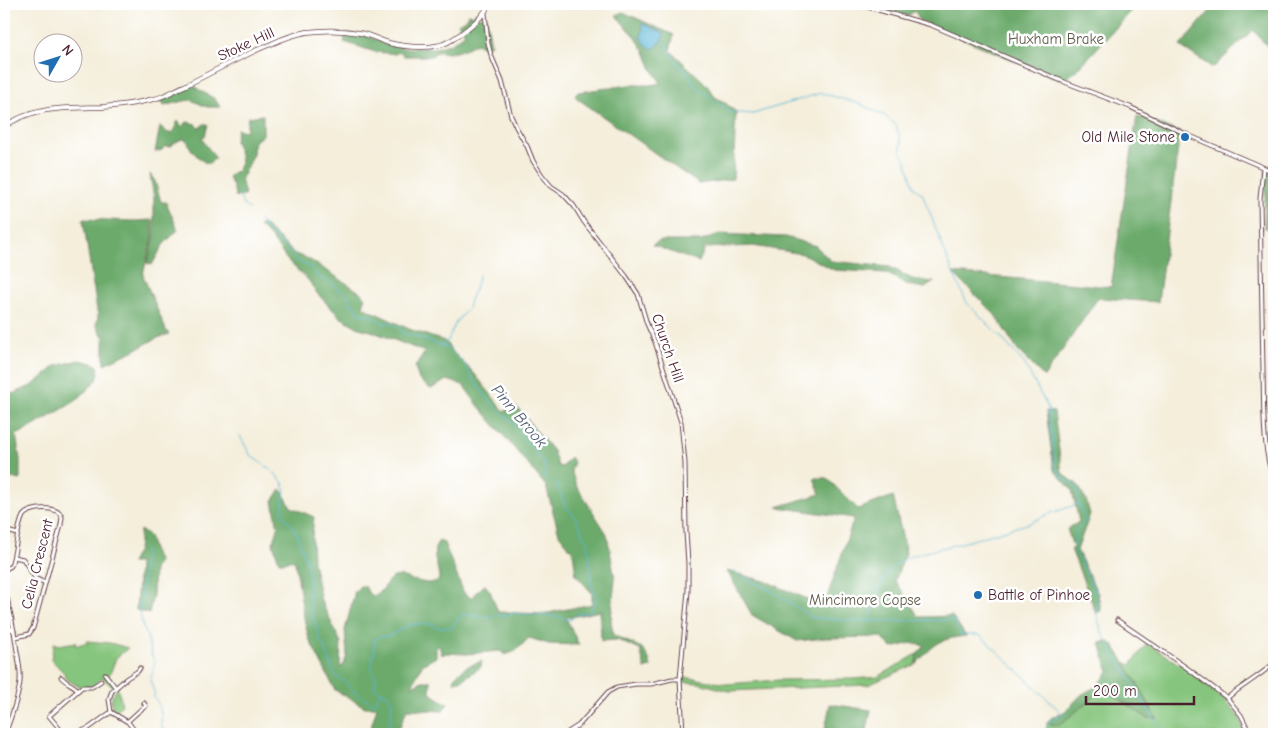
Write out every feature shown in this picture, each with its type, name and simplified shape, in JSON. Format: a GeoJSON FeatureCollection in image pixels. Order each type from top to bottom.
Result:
{"type":"FeatureCollection","features":[{"type":"Feature","properties":{"kind":"street","name":"Stoke Hill"},"geometry":{"type":"LineString","coordinates":[[4,128],[11,122],[41,111],[117,105],[155,99],[249,53],[307,32],[336,31],[359,33],[389,43],[431,47],[448,42],[465,31],[485,13],[489,4]]}},
{"type":"Feature","properties":{"kind":"street"},"geometry":{"type":"LineString","coordinates":[[857,4],[931,25],[1130,107],[1190,136],[1274,172]]}},
{"type":"Feature","properties":{"kind":"street","name":"Church Hill"},"geometry":{"type":"LineString","coordinates":[[485,13],[491,55],[502,81],[511,116],[516,127],[542,175],[551,186],[574,206],[638,294],[679,416],[682,427],[685,462],[688,563],[688,591],[680,679],[683,734]]}},
{"type":"Feature","properties":{"kind":"street"},"geometry":{"type":"LineString","coordinates":[[1262,168],[1260,199],[1264,395],[1266,437],[1270,471],[1274,481]]}},
{"type":"Feature","properties":{"kind":"street","name":"Celia Crescent"},"geometry":{"type":"LineString","coordinates":[[4,570],[11,566],[22,518],[28,512],[49,509],[61,515],[61,525],[31,632],[26,636],[16,638]]}},
{"type":"Feature","properties":{"kind":"street","name":"Celia Crescent"},"geometry":{"type":"LineString","coordinates":[[7,531],[18,534]]}},
{"type":"Feature","properties":{"kind":"street"},"geometry":{"type":"LineString","coordinates":[[14,557],[23,559],[35,578],[45,583]]}},
{"type":"Feature","properties":{"kind":"street"},"geometry":{"type":"LineString","coordinates":[[4,587],[16,638],[20,668],[20,682],[15,706],[5,734]]}},
{"type":"Feature","properties":{"kind":"street"},"geometry":{"type":"LineString","coordinates":[[12,618],[4,623],[14,631]]}},
{"type":"Feature","properties":{"kind":"street"},"geometry":{"type":"LineString","coordinates":[[1117,620],[1227,698],[1241,715],[1249,734]]}},
{"type":"Feature","properties":{"kind":"street"},"geometry":{"type":"LineString","coordinates":[[1227,698],[1274,663]]}},
{"type":"Feature","properties":{"kind":"street"},"geometry":{"type":"LineString","coordinates":[[111,712],[109,699],[112,691],[140,668]]}},
{"type":"Feature","properties":{"kind":"street"},"geometry":{"type":"LineString","coordinates":[[124,673],[127,678]]}},
{"type":"Feature","properties":{"kind":"street"},"geometry":{"type":"LineString","coordinates":[[105,674],[116,688]]}},
{"type":"Feature","properties":{"kind":"street"},"geometry":{"type":"LineString","coordinates":[[61,677],[78,690]]}},
{"type":"Feature","properties":{"kind":"street"},"geometry":{"type":"LineString","coordinates":[[565,734],[579,725],[604,696],[617,686],[651,684],[680,679]]}},
{"type":"Feature","properties":{"kind":"street"},"geometry":{"type":"LineString","coordinates":[[49,716],[78,690],[83,687],[92,687],[101,681]]}},
{"type":"Feature","properties":{"kind":"street"},"geometry":{"type":"LineString","coordinates":[[128,722],[145,705],[150,711]]}},
{"type":"Feature","properties":{"kind":"street"},"geometry":{"type":"LineString","coordinates":[[45,712],[64,734]]}},
{"type":"Feature","properties":{"kind":"street"},"geometry":{"type":"LineString","coordinates":[[111,712],[128,722],[137,734]]}},
{"type":"Feature","properties":{"kind":"street"},"geometry":{"type":"LineString","coordinates":[[78,734],[111,712]]}},
{"type":"Feature","properties":{"kind":"green space","name":"Huxham Brake"},"geometry":{"type":"Polygon","coordinates":[[[859,4],[1138,4],[1078,69],[1062,81],[919,20],[915,11],[908,16],[859,4]]]}},
{"type":"Feature","properties":{"kind":"green space"},"geometry":{"type":"Polygon","coordinates":[[[1216,4],[1274,4],[1274,54],[1253,30],[1213,68],[1180,46],[1216,4]]]}},
{"type":"Feature","properties":{"kind":"green space"},"geometry":{"type":"Polygon","coordinates":[[[479,12],[480,17],[486,16],[491,44],[485,48],[477,43],[452,53],[438,52],[432,56],[404,56],[401,52],[396,54],[375,52],[344,42],[346,33],[361,34],[403,48],[435,48],[450,44],[465,34],[458,23],[468,18],[468,14],[472,15],[479,12]]]}},
{"type":"Feature","properties":{"kind":"green space"},"geometry":{"type":"Polygon","coordinates":[[[623,12],[674,35],[670,50],[706,84],[715,97],[736,112],[733,179],[699,184],[575,96],[578,92],[661,83],[634,35],[616,16],[623,12]]]}},
{"type":"Feature","properties":{"kind":"green space"},"geometry":{"type":"Polygon","coordinates":[[[194,84],[198,89],[215,99],[220,107],[207,107],[191,100],[164,106],[161,100],[164,97],[194,84]]]}},
{"type":"Feature","properties":{"kind":"green space"},"geometry":{"type":"Polygon","coordinates":[[[263,115],[263,135],[254,142],[253,154],[241,181],[245,194],[236,197],[228,177],[237,171],[241,162],[235,141],[237,129],[246,131],[248,117],[263,115]]]}},
{"type":"Feature","properties":{"kind":"green space"},"geometry":{"type":"Polygon","coordinates":[[[1137,116],[1180,132],[1158,302],[1098,298],[1044,377],[1018,351],[995,315],[953,273],[1111,287],[1137,116]]]}},
{"type":"Feature","properties":{"kind":"green space"},"geometry":{"type":"Polygon","coordinates":[[[176,122],[179,122],[182,127],[187,122],[196,124],[199,128],[204,124],[208,124],[205,136],[202,137],[215,158],[210,163],[200,159],[192,151],[188,142],[182,139],[170,147],[165,146],[162,150],[155,152],[160,126],[168,133],[171,133],[175,130],[176,122]]]}},
{"type":"Feature","properties":{"kind":"green space"},"geometry":{"type":"Polygon","coordinates":[[[1266,171],[1274,174],[1274,228],[1264,228],[1266,171]]]}},
{"type":"Feature","properties":{"kind":"green space"},"geometry":{"type":"Polygon","coordinates":[[[150,174],[155,181],[161,202],[166,202],[178,230],[163,245],[152,265],[147,263],[154,238],[154,198],[150,174]]]}},
{"type":"Feature","properties":{"kind":"green space"},"geometry":{"type":"Polygon","coordinates":[[[83,219],[152,220],[153,237],[143,274],[169,334],[104,364],[104,338],[96,325],[98,317],[83,219]]]}},
{"type":"Feature","properties":{"kind":"green space"},"geometry":{"type":"Polygon","coordinates":[[[262,223],[295,254],[307,258],[363,294],[365,299],[363,307],[409,329],[446,342],[504,411],[516,406],[553,451],[558,466],[562,467],[570,457],[574,462],[571,470],[576,485],[607,534],[615,579],[611,620],[613,635],[642,648],[649,659],[651,667],[645,669],[640,650],[617,640],[601,641],[600,611],[566,618],[579,645],[549,644],[529,638],[516,651],[505,655],[500,651],[466,654],[446,653],[442,655],[439,646],[436,647],[436,657],[422,665],[412,686],[422,681],[431,681],[430,693],[448,704],[442,711],[407,709],[397,734],[369,734],[377,707],[365,707],[335,690],[309,639],[295,562],[291,559],[279,562],[273,543],[278,528],[273,501],[281,489],[291,507],[314,517],[312,537],[313,561],[321,601],[341,643],[340,668],[344,664],[347,655],[345,630],[355,591],[360,586],[365,586],[369,594],[374,596],[383,589],[389,580],[401,576],[427,583],[436,582],[439,579],[439,574],[435,550],[439,541],[444,543],[464,593],[471,598],[485,585],[490,591],[498,612],[543,614],[592,604],[592,593],[576,575],[573,552],[559,534],[546,486],[463,385],[447,380],[431,389],[419,380],[415,367],[425,352],[359,328],[340,317],[315,291],[309,281],[287,260],[273,240],[259,226],[262,223]]]}},
{"type":"Feature","properties":{"kind":"green space"},"geometry":{"type":"Polygon","coordinates":[[[719,234],[786,237],[816,246],[831,261],[890,267],[912,279],[934,282],[925,288],[908,285],[886,273],[834,270],[803,254],[753,246],[705,248],[699,262],[652,245],[660,241],[701,241],[719,234]]]}},
{"type":"Feature","properties":{"kind":"green space"},"geometry":{"type":"Polygon","coordinates":[[[79,360],[98,366],[99,374],[97,380],[76,401],[16,435],[20,459],[20,480],[7,477],[4,485],[4,395],[15,393],[33,385],[56,366],[79,360]]]}},
{"type":"Feature","properties":{"kind":"green space"},"geometry":{"type":"Polygon","coordinates":[[[1046,411],[1054,412],[1062,473],[1078,485],[1086,500],[1090,514],[1077,550],[1098,594],[1101,611],[1096,613],[1071,549],[1073,547],[1067,529],[1079,522],[1072,490],[1054,470],[1046,411]]]}},
{"type":"Feature","properties":{"kind":"green space","name":"Mincimore Copse"},"geometry":{"type":"Polygon","coordinates":[[[814,478],[827,478],[858,509],[893,496],[906,553],[895,580],[919,617],[952,616],[966,636],[943,641],[916,664],[917,654],[925,646],[912,643],[892,648],[881,637],[825,638],[797,641],[752,615],[727,571],[765,581],[824,606],[854,518],[777,507],[820,494],[814,478]]]}},
{"type":"Feature","properties":{"kind":"green space"},"geometry":{"type":"Polygon","coordinates":[[[140,530],[149,536],[159,562],[154,569],[153,595],[149,614],[136,610],[139,563],[131,563],[138,550],[140,530]]]}},
{"type":"Feature","properties":{"kind":"green space"},"geometry":{"type":"Polygon","coordinates":[[[87,641],[110,643],[128,648],[116,658],[108,676],[116,686],[113,688],[103,678],[89,687],[75,684],[64,676],[65,674],[51,659],[54,643],[59,645],[76,642],[75,646],[87,644],[87,641]]]}},
{"type":"Feature","properties":{"kind":"green space"},"geometry":{"type":"Polygon","coordinates":[[[1108,641],[1114,646],[1125,662],[1157,719],[1147,718],[1112,694],[1099,693],[1058,726],[1047,723],[1051,718],[1064,712],[1081,695],[1097,686],[1109,672],[1100,643],[1108,641]]]}},
{"type":"Feature","properties":{"kind":"green space"},"geometry":{"type":"Polygon","coordinates":[[[1147,643],[1185,668],[1225,699],[1240,719],[1245,734],[1046,734],[1047,723],[1058,726],[1099,693],[1112,694],[1147,718],[1157,718],[1125,662],[1131,665],[1147,643]]]}},
{"type":"Feature","properties":{"kind":"green space"},"geometry":{"type":"Polygon","coordinates":[[[917,654],[916,664],[868,685],[729,691],[699,683],[683,682],[684,677],[727,684],[779,680],[878,677],[917,654]]]}},
{"type":"Feature","properties":{"kind":"green space"},"geometry":{"type":"Polygon","coordinates":[[[482,661],[481,667],[460,681],[454,682],[455,676],[466,667],[482,661]]]}},
{"type":"Feature","properties":{"kind":"green space"},"geometry":{"type":"Polygon","coordinates":[[[118,688],[122,705],[115,712],[111,699],[118,688]]]}},
{"type":"Feature","properties":{"kind":"green space"},"geometry":{"type":"Polygon","coordinates":[[[830,704],[871,710],[866,734],[824,734],[830,704]]]}},
{"type":"Feature","properties":{"kind":"water"},"geometry":{"type":"Polygon","coordinates":[[[642,23],[664,33],[662,41],[653,49],[646,45],[641,37],[643,31],[642,23]]]}},
{"type":"Feature","properties":{"kind":"waterway"},"geometry":{"type":"LineString","coordinates":[[662,41],[679,65],[688,73],[694,85],[730,112],[753,114],[821,93],[860,104],[885,116],[896,125],[901,141],[901,152],[906,160],[914,188],[922,193],[953,273],[967,303],[1024,363],[1048,408],[1056,467],[1063,478],[1077,487],[1079,504],[1086,521],[1076,532],[1074,547],[1097,595],[1097,616],[1102,633],[1164,734]]}},
{"type":"Feature","properties":{"kind":"waterway","name":"Pinn Brook"},"geometry":{"type":"LineString","coordinates":[[239,194],[243,205],[249,209]]}},
{"type":"Feature","properties":{"kind":"waterway","name":"Pinn Brook"},"geometry":{"type":"LineString","coordinates":[[258,220],[297,261],[312,268],[317,276],[330,282],[349,297],[350,304],[354,304],[360,314],[370,315],[384,324],[387,322],[396,326],[400,328],[403,334],[412,335],[448,348],[465,364],[474,381],[490,401],[514,424],[523,439],[543,462],[545,468],[544,478],[556,483],[564,504],[575,517],[582,535],[589,542],[587,547],[589,550],[591,582],[596,599],[590,612],[577,614],[569,620],[560,617],[513,613],[481,617],[463,614],[452,628],[439,628],[432,624],[409,625],[387,637],[382,636],[375,639],[375,654],[373,656],[372,668],[377,680],[374,687],[386,694],[391,701],[388,734]]}},
{"type":"Feature","properties":{"kind":"waterway"},"geometry":{"type":"LineString","coordinates":[[442,346],[447,342],[456,322],[468,308],[479,275]]}},
{"type":"Feature","properties":{"kind":"waterway"},"geometry":{"type":"LineString","coordinates":[[240,436],[251,456],[272,470],[283,483],[285,490],[282,513],[297,533],[303,550],[309,573],[311,612],[320,641],[323,644],[334,673],[350,689],[374,704],[382,692]]}},
{"type":"Feature","properties":{"kind":"waterway"},"geometry":{"type":"LineString","coordinates":[[870,621],[880,585],[891,568],[910,556],[1030,523],[1048,514],[1079,504]]}},
{"type":"Feature","properties":{"kind":"waterway"},"geometry":{"type":"LineString","coordinates":[[145,550],[140,613],[154,662],[150,680],[155,695],[153,696],[160,710],[161,726],[164,734]]}},
{"type":"Feature","properties":{"kind":"waterway"},"geometry":{"type":"LineString","coordinates":[[734,572],[775,593],[813,618],[860,621],[954,620],[961,635],[980,635],[1063,714],[1047,723],[1046,734]]}},
{"type":"Feature","properties":{"kind":"place","name":"Old Mile Stone"},"geometry":{"type":"Point","coordinates":[1185,137]}},
{"type":"Feature","properties":{"kind":"place","name":"Battle of Pinhoe"},"geometry":{"type":"Point","coordinates":[978,595]}}]}
